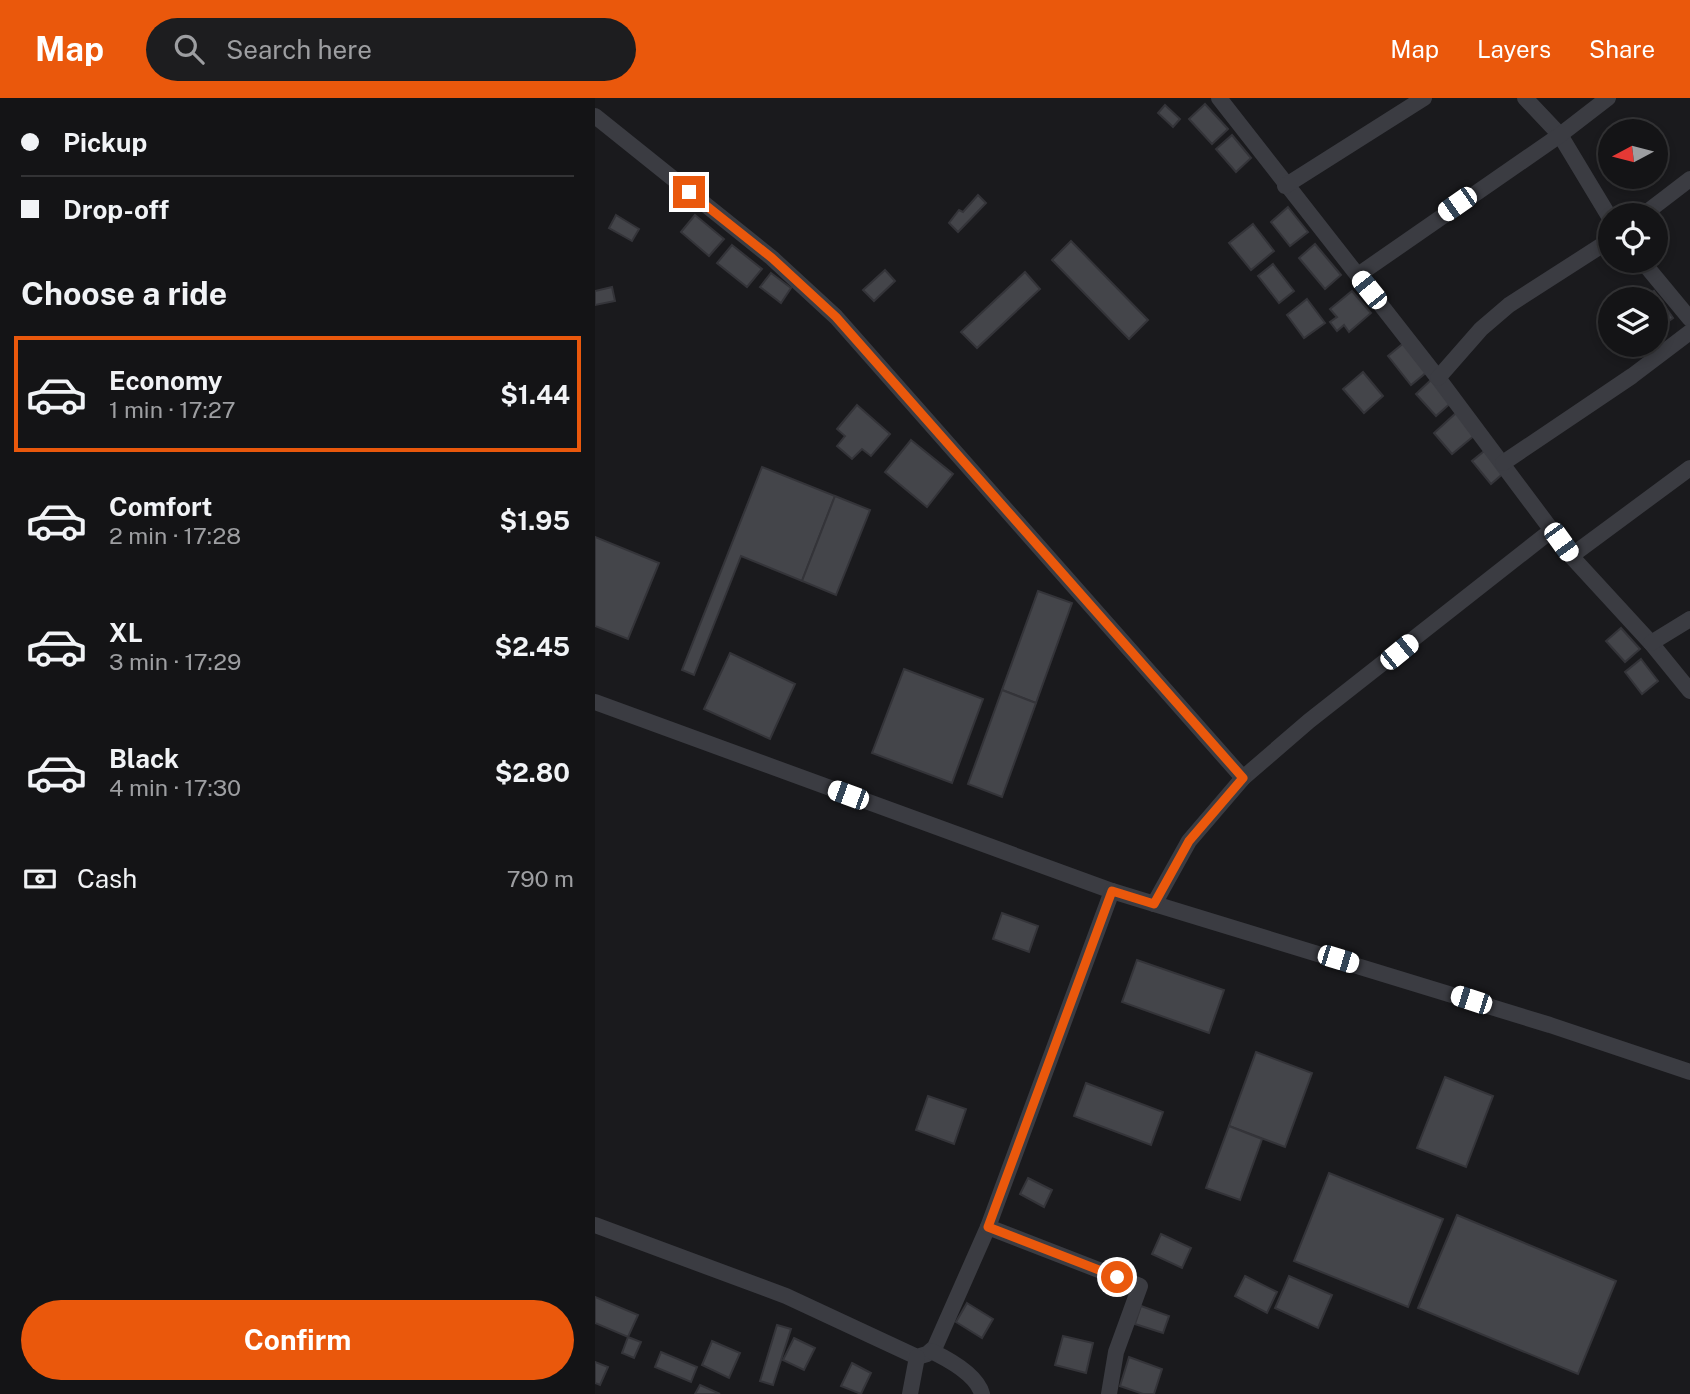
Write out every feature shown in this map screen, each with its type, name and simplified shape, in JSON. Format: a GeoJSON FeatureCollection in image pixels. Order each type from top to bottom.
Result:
{"type":"FeatureCollection","features":[{"type":"Feature","properties":{"kind":"street"},"geometry":{"type":"LineString","coordinates":[[1219,98],[1285,186],[1438,378],[1571,556],[1651,643],[1690,691]]}},
{"type":"Feature","properties":{"kind":"street"},"geometry":{"type":"LineString","coordinates":[[1285,186],[1424,98]]}},
{"type":"Feature","properties":{"kind":"street"},"geometry":{"type":"LineString","coordinates":[[1525,98],[1560,135],[1601,203]]}},
{"type":"Feature","properties":{"kind":"street"},"geometry":{"type":"LineString","coordinates":[[1358,275],[1560,135],[1608,98]]}},
{"type":"Feature","properties":{"kind":"street"},"geometry":{"type":"LineString","coordinates":[[595,116],[772,258],[836,317],[1243,778]]}},
{"type":"Feature","properties":{"kind":"street"},"geometry":{"type":"LineString","coordinates":[[1659,203],[1690,180]]}},
{"type":"Feature","properties":{"kind":"street"},"geometry":{"type":"LineString","coordinates":[[1438,378],[1481,329],[1509,306],[1598,248]]}},
{"type":"Feature","properties":{"kind":"street"},"geometry":{"type":"LineString","coordinates":[[1652,273],[1690,319]]}},
{"type":"Feature","properties":{"kind":"street"},"geometry":{"type":"LineString","coordinates":[[1503,463],[1632,376],[1690,332]]}},
{"type":"Feature","properties":{"kind":"street"},"geometry":{"type":"LineString","coordinates":[[1571,556],[1690,468]]}},
{"type":"Feature","properties":{"kind":"street"},"geometry":{"type":"LineString","coordinates":[[1154,904],[1194,833],[1243,778],[1309,721],[1552,530]]}},
{"type":"Feature","properties":{"kind":"street"},"geometry":{"type":"LineString","coordinates":[[1651,643],[1690,619]]}},
{"type":"Feature","properties":{"kind":"street"},"geometry":{"type":"LineString","coordinates":[[595,702],[1112,891],[1550,1025],[1690,1072]]}},
{"type":"Feature","properties":{"kind":"street"},"geometry":{"type":"LineString","coordinates":[[910,1394],[924,1354],[988,1227],[1112,891]]}},
{"type":"Feature","properties":{"kind":"street"},"geometry":{"type":"LineString","coordinates":[[595,1225],[786,1296],[924,1354],[949,1360],[980,1387],[982,1394]]}},
{"type":"Feature","properties":{"kind":"street"},"geometry":{"type":"LineString","coordinates":[[988,1227],[1140,1286],[1116,1352],[1109,1394]]}},
{"type":"Feature","properties":{"kind":"building"},"geometry":{"type":"Polygon","coordinates":[[[1205,104],[1228,129],[1212,144],[1189,119],[1205,104]]]}},
{"type":"Feature","properties":{"kind":"building"},"geometry":{"type":"Polygon","coordinates":[[[1165,105],[1180,119],[1173,127],[1158,113],[1165,105]]]}},
{"type":"Feature","properties":{"kind":"building"},"geometry":{"type":"Polygon","coordinates":[[[1232,135],[1251,158],[1236,172],[1216,149],[1232,135]]]}},
{"type":"Feature","properties":{"kind":"building"},"geometry":{"type":"Polygon","coordinates":[[[978,195],[986,203],[958,232],[949,223],[959,210],[963,212],[978,195]]]}},
{"type":"Feature","properties":{"kind":"building"},"geometry":{"type":"Polygon","coordinates":[[[1288,207],[1308,232],[1290,246],[1271,222],[1288,207]]]}},
{"type":"Feature","properties":{"kind":"building"},"geometry":{"type":"Polygon","coordinates":[[[616,215],[639,229],[632,241],[609,228],[616,215]]]}},
{"type":"Feature","properties":{"kind":"building"},"geometry":{"type":"Polygon","coordinates":[[[695,215],[724,239],[709,256],[681,232],[695,215]]]}},
{"type":"Feature","properties":{"kind":"building"},"geometry":{"type":"Polygon","coordinates":[[[1253,224],[1274,251],[1251,270],[1229,243],[1253,224]]]}},
{"type":"Feature","properties":{"kind":"building"},"geometry":{"type":"Polygon","coordinates":[[[1071,241],[1148,320],[1129,339],[1052,260],[1071,241]]]}},
{"type":"Feature","properties":{"kind":"building"},"geometry":{"type":"Polygon","coordinates":[[[1315,244],[1341,275],[1325,289],[1299,258],[1315,244]]]}},
{"type":"Feature","properties":{"kind":"building"},"geometry":{"type":"Polygon","coordinates":[[[732,245],[762,269],[747,287],[717,263],[732,245]]]}},
{"type":"Feature","properties":{"kind":"building"},"geometry":{"type":"Polygon","coordinates":[[[1273,264],[1294,291],[1279,303],[1258,276],[1273,264]]]}},
{"type":"Feature","properties":{"kind":"building"},"geometry":{"type":"Polygon","coordinates":[[[885,270],[895,281],[874,301],[863,290],[885,270]]]}},
{"type":"Feature","properties":{"kind":"building"},"geometry":{"type":"Polygon","coordinates":[[[1025,272],[1040,289],[977,348],[961,332],[1025,272]]]}},
{"type":"Feature","properties":{"kind":"building"},"geometry":{"type":"Polygon","coordinates":[[[771,273],[791,288],[781,303],[760,287],[771,273]]]}},
{"type":"Feature","properties":{"kind":"building"},"geometry":{"type":"Polygon","coordinates":[[[612,287],[615,301],[595,305],[595,291],[612,287]]]}},
{"type":"Feature","properties":{"kind":"building"},"geometry":{"type":"Polygon","coordinates":[[[1352,291],[1371,313],[1349,332],[1344,325],[1337,331],[1330,322],[1337,317],[1330,309],[1352,291]]]}},
{"type":"Feature","properties":{"kind":"building"},"geometry":{"type":"Polygon","coordinates":[[[1307,299],[1325,323],[1304,338],[1287,315],[1307,299]]]}},
{"type":"Feature","properties":{"kind":"building"},"geometry":{"type":"Polygon","coordinates":[[[1405,342],[1428,371],[1411,385],[1388,356],[1405,342]]]}},
{"type":"Feature","properties":{"kind":"building"},"geometry":{"type":"Polygon","coordinates":[[[1363,372],[1383,396],[1364,413],[1343,389],[1363,372]]]}},
{"type":"Feature","properties":{"kind":"building"},"geometry":{"type":"Polygon","coordinates":[[[1433,378],[1453,401],[1436,416],[1416,394],[1433,378]]]}},
{"type":"Feature","properties":{"kind":"building"},"geometry":{"type":"Polygon","coordinates":[[[857,405],[890,434],[871,456],[862,449],[852,459],[837,446],[845,436],[837,429],[857,405]]]}},
{"type":"Feature","properties":{"kind":"building"},"geometry":{"type":"Polygon","coordinates":[[[1456,413],[1475,435],[1452,454],[1434,433],[1456,413]]]}},
{"type":"Feature","properties":{"kind":"building"},"geometry":{"type":"Polygon","coordinates":[[[911,440],[953,474],[927,507],[885,472],[911,440]]]}},
{"type":"Feature","properties":{"kind":"building"},"geometry":{"type":"Polygon","coordinates":[[[1488,448],[1506,471],[1491,484],[1472,461],[1488,448]]]}},
{"type":"Feature","properties":{"kind":"building"},"geometry":{"type":"Polygon","coordinates":[[[762,467],[835,496],[802,581],[741,556],[694,675],[682,670],[762,467]]]}},
{"type":"Feature","properties":{"kind":"building"},"geometry":{"type":"Polygon","coordinates":[[[835,496],[870,510],[836,595],[802,581],[835,496]]]}},
{"type":"Feature","properties":{"kind":"building"},"geometry":{"type":"Polygon","coordinates":[[[595,537],[659,563],[628,639],[595,626],[595,537]]]}},
{"type":"Feature","properties":{"kind":"building"},"geometry":{"type":"Polygon","coordinates":[[[1038,591],[1072,603],[1036,703],[1002,690],[1038,591]]]}},
{"type":"Feature","properties":{"kind":"building"},"geometry":{"type":"Polygon","coordinates":[[[1621,628],[1640,649],[1625,662],[1606,641],[1621,628]]]}},
{"type":"Feature","properties":{"kind":"building"},"geometry":{"type":"Polygon","coordinates":[[[730,653],[795,684],[770,739],[704,709],[730,653]]]}},
{"type":"Feature","properties":{"kind":"building"},"geometry":{"type":"Polygon","coordinates":[[[1641,659],[1658,681],[1642,694],[1625,672],[1641,659]]]}},
{"type":"Feature","properties":{"kind":"building"},"geometry":{"type":"Polygon","coordinates":[[[904,669],[983,699],[952,783],[872,753],[904,669]]]}},
{"type":"Feature","properties":{"kind":"building"},"geometry":{"type":"Polygon","coordinates":[[[1002,690],[1036,703],[1002,797],[968,784],[1002,690]]]}},
{"type":"Feature","properties":{"kind":"building"},"geometry":{"type":"Polygon","coordinates":[[[1002,913],[1038,926],[1029,952],[993,939],[1002,913]]]}},
{"type":"Feature","properties":{"kind":"building"},"geometry":{"type":"Polygon","coordinates":[[[1137,960],[1224,990],[1209,1033],[1122,1002],[1137,960]]]}},
{"type":"Feature","properties":{"kind":"building"},"geometry":{"type":"Polygon","coordinates":[[[1256,1052],[1312,1073],[1285,1147],[1229,1126],[1256,1052]]]}},
{"type":"Feature","properties":{"kind":"building"},"geometry":{"type":"Polygon","coordinates":[[[1445,1077],[1493,1096],[1466,1167],[1417,1148],[1445,1077]]]}},
{"type":"Feature","properties":{"kind":"building"},"geometry":{"type":"Polygon","coordinates":[[[1086,1083],[1163,1112],[1151,1145],[1074,1116],[1086,1083]]]}},
{"type":"Feature","properties":{"kind":"building"},"geometry":{"type":"Polygon","coordinates":[[[928,1096],[966,1109],[954,1144],[916,1130],[928,1096]]]}},
{"type":"Feature","properties":{"kind":"building"},"geometry":{"type":"Polygon","coordinates":[[[1229,1126],[1262,1139],[1240,1200],[1206,1188],[1229,1126]]]}},
{"type":"Feature","properties":{"kind":"building"},"geometry":{"type":"Polygon","coordinates":[[[1329,1173],[1443,1219],[1408,1307],[1294,1261],[1329,1173]]]}},
{"type":"Feature","properties":{"kind":"building"},"geometry":{"type":"Polygon","coordinates":[[[1028,1178],[1052,1190],[1044,1207],[1020,1194],[1028,1178]]]}},
{"type":"Feature","properties":{"kind":"building"},"geometry":{"type":"Polygon","coordinates":[[[1457,1215],[1616,1281],[1578,1374],[1418,1308],[1457,1215]]]}},
{"type":"Feature","properties":{"kind":"building"},"geometry":{"type":"Polygon","coordinates":[[[1161,1234],[1191,1248],[1182,1268],[1152,1254],[1161,1234]]]}},
{"type":"Feature","properties":{"kind":"building"},"geometry":{"type":"Polygon","coordinates":[[[1245,1276],[1277,1292],[1267,1313],[1235,1296],[1245,1276]]]}},
{"type":"Feature","properties":{"kind":"building"},"geometry":{"type":"Polygon","coordinates":[[[1289,1276],[1332,1295],[1318,1328],[1275,1308],[1289,1276]]]}},
{"type":"Feature","properties":{"kind":"building"},"geometry":{"type":"Polygon","coordinates":[[[595,1297],[638,1315],[628,1337],[595,1323],[595,1297]]]}},
{"type":"Feature","properties":{"kind":"building"},"geometry":{"type":"Polygon","coordinates":[[[967,1303],[993,1319],[982,1338],[956,1322],[967,1303]]]}},
{"type":"Feature","properties":{"kind":"building"},"geometry":{"type":"Polygon","coordinates":[[[1141,1306],[1169,1316],[1163,1333],[1135,1324],[1141,1306]]]}},
{"type":"Feature","properties":{"kind":"building"},"geometry":{"type":"Polygon","coordinates":[[[777,1325],[791,1329],[773,1385],[760,1381],[777,1325]]]}},
{"type":"Feature","properties":{"kind":"building"},"geometry":{"type":"Polygon","coordinates":[[[1063,1336],[1093,1343],[1086,1373],[1055,1365],[1063,1336]]]}},
{"type":"Feature","properties":{"kind":"building"},"geometry":{"type":"Polygon","coordinates":[[[628,1337],[641,1342],[634,1358],[622,1353],[628,1337]]]}},
{"type":"Feature","properties":{"kind":"building"},"geometry":{"type":"Polygon","coordinates":[[[794,1338],[815,1348],[804,1370],[783,1360],[794,1338]]]}},
{"type":"Feature","properties":{"kind":"building"},"geometry":{"type":"Polygon","coordinates":[[[712,1341],[740,1353],[729,1378],[702,1365],[712,1341]]]}},
{"type":"Feature","properties":{"kind":"building"},"geometry":{"type":"Polygon","coordinates":[[[661,1352],[697,1367],[691,1382],[655,1367],[661,1352]]]}},
{"type":"Feature","properties":{"kind":"building"},"geometry":{"type":"Polygon","coordinates":[[[1129,1357],[1162,1369],[1154,1394],[1143,1394],[1120,1386],[1129,1357]]]}},
{"type":"Feature","properties":{"kind":"building"},"geometry":{"type":"Polygon","coordinates":[[[595,1362],[608,1367],[600,1385],[595,1383],[595,1362]]]}},
{"type":"Feature","properties":{"kind":"building"},"geometry":{"type":"Polygon","coordinates":[[[852,1363],[871,1373],[861,1394],[841,1386],[852,1363]]]}},
{"type":"Feature","properties":{"kind":"building"},"geometry":{"type":"Polygon","coordinates":[[[700,1385],[720,1394],[695,1394],[700,1385]]]}},
{"type":"Feature","properties":{"kind":"route"},"geometry":{"type":"LineString","coordinates":[[689,192],[772,258],[836,317],[1243,778],[1209,814],[1189,841],[1154,904],[1112,891],[988,1227],[1117,1277]]}}]}
